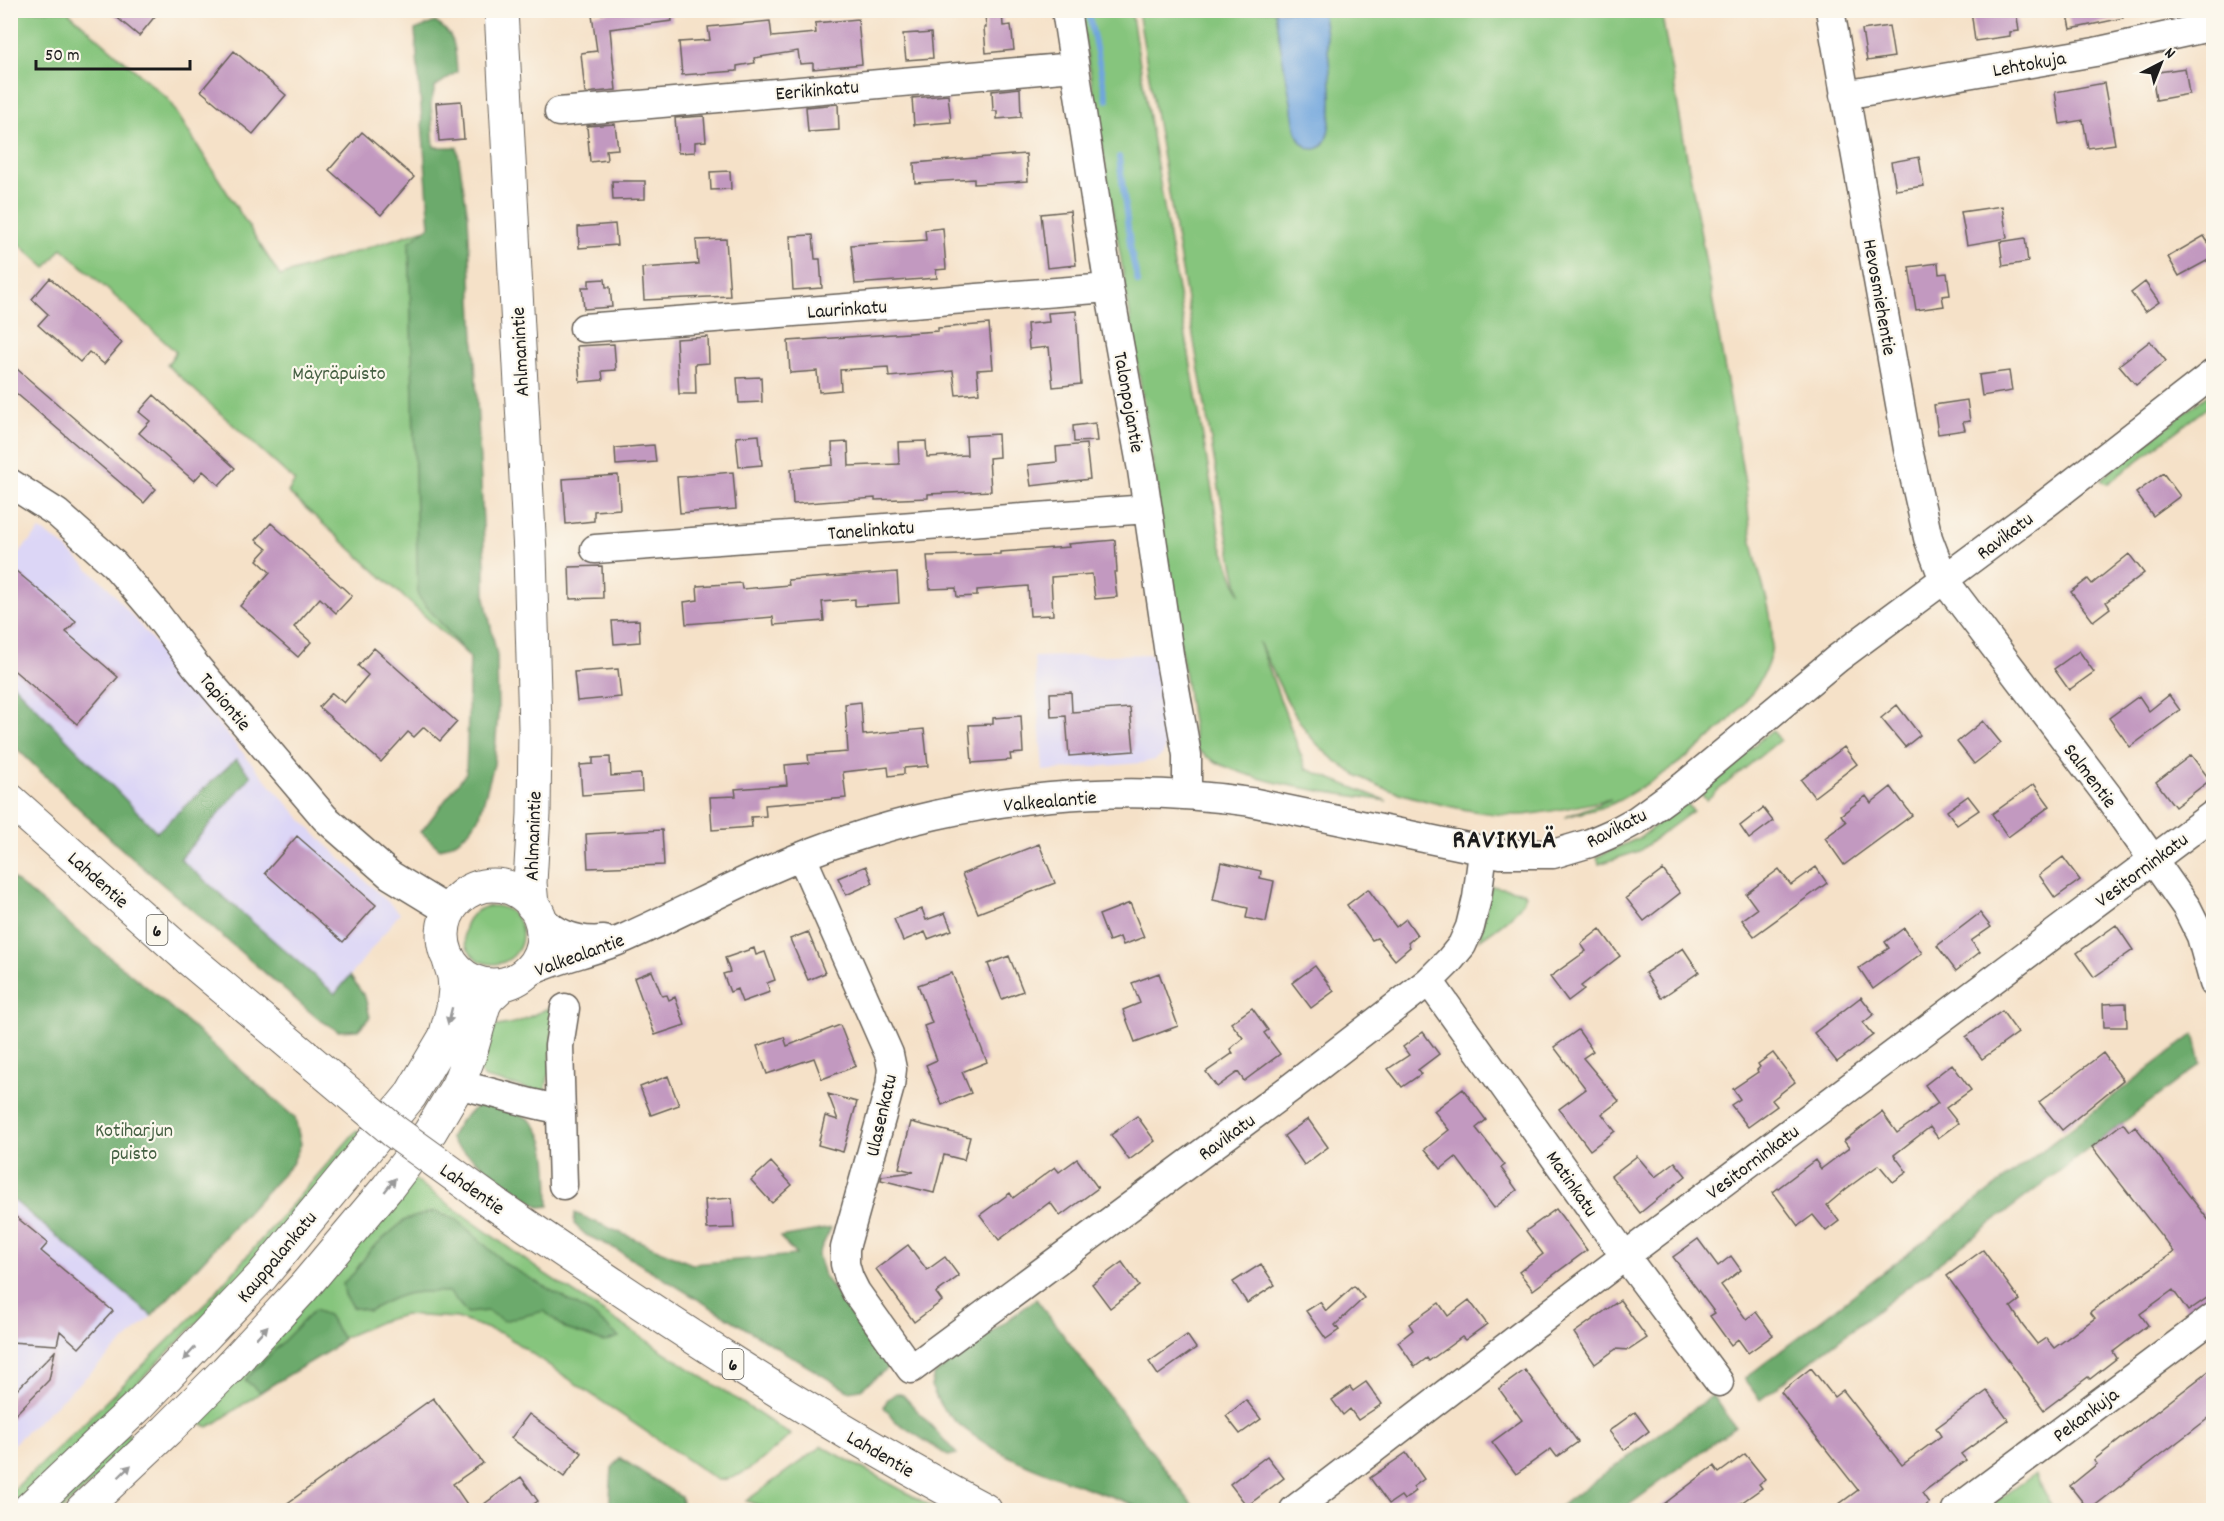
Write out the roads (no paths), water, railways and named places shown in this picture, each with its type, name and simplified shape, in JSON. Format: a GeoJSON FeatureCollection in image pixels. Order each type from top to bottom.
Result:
{"type":"FeatureCollection","features":[{"type":"Feature","properties":{"kind":"main road","name":"Ahlmanintie"},"geometry":{"type":"LineString","coordinates":[[501,10],[529,542],[534,814],[530,884],[536,911]]}},
{"type":"Feature","properties":{"kind":"main road","name":"Ahlmanintie"},"geometry":{"type":"LineString","coordinates":[[486,886],[502,871],[514,841],[533,694]]}},
{"type":"Feature","properties":{"kind":"main road","name":"Lahdentie"},"geometry":{"type":"LineString","coordinates":[[10,800],[188,957],[395,1132],[492,1202],[685,1333],[802,1407],[912,1472],[985,1510]]}},
{"type":"Feature","properties":{"kind":"main road"},"geometry":{"type":"LineString","coordinates":[[486,886],[505,887],[523,897],[536,911],[543,937],[534,964],[513,980],[482,984],[459,972],[449,960],[444,944],[444,927],[449,910],[457,900],[467,892],[486,886]]}},
{"type":"Feature","properties":{"kind":"main road","name":"Kauppalankatu"},"geometry":{"type":"LineString","coordinates":[[28,1510],[140,1404],[254,1284],[410,1096],[445,1037],[453,1008],[455,989],[449,960]]}},
{"type":"Feature","properties":{"kind":"main road","name":"Kauppalankatu"},"geometry":{"type":"LineString","coordinates":[[82,1510],[184,1414],[303,1288],[388,1187],[430,1132],[458,1085],[488,998],[513,980]]}},
{"type":"Feature","properties":{"kind":"street","name":"Talonpojantie"},"geometry":{"type":"LineString","coordinates":[[1065,10],[1187,755],[1187,795]]}},
{"type":"Feature","properties":{"kind":"street","name":"Hevosmiehentie"},"geometry":{"type":"LineString","coordinates":[[1830,10],[1908,449],[1928,538],[1944,580]]}},
{"type":"Feature","properties":{"kind":"street","name":"Lehtokuja"},"geometry":{"type":"LineString","coordinates":[[1844,95],[2095,52],[2214,26]]}},
{"type":"Feature","properties":{"kind":"street","name":"Eerikinkatu"},"geometry":{"type":"LineString","coordinates":[[559,112],[1074,67]]}},
{"type":"Feature","properties":{"kind":"street","name":"Laurinkatu"},"geometry":{"type":"LineString","coordinates":[[584,328],[1109,288]]}},
{"type":"Feature","properties":{"kind":"street","name":"Ravikatu"},"geometry":{"type":"LineString","coordinates":[[911,1369],[1293,1086],[1429,981],[1462,945],[1470,927],[1483,852],[1553,854],[1590,843],[1637,820],[1685,785],[1839,658],[2081,477],[2214,373]]}},
{"type":"Feature","properties":{"kind":"street","name":"Tapiontie"},"geometry":{"type":"LineString","coordinates":[[10,483],[57,513],[114,564],[155,612],[195,665],[325,819],[390,875],[449,910]]}},
{"type":"Feature","properties":{"kind":"street","name":"Tanelinkatu"},"geometry":{"type":"LineString","coordinates":[[595,549],[1148,509]]}},
{"type":"Feature","properties":{"kind":"street","name":"Salmentie"},"geometry":{"type":"LineString","coordinates":[[1944,580],[2154,860],[2187,908],[2201,936],[2214,983]]}},
{"type":"Feature","properties":{"kind":"street","name":"Valkealantie"},"geometry":{"type":"LineString","coordinates":[[513,980],[541,966],[605,946],[802,856],[887,826],[957,810],[1060,797],[1141,794],[1212,796],[1251,802],[1483,852]]}},
{"type":"Feature","properties":{"kind":"street","name":"Vesitorninkatu"},"geometry":{"type":"LineString","coordinates":[[1294,1510],[1625,1256],[2214,814]]}},
{"type":"Feature","properties":{"kind":"street","name":"Ulasenkatu"},"geometry":{"type":"LineString","coordinates":[[802,856],[889,1054],[892,1069],[890,1086],[845,1248],[845,1264],[856,1292],[911,1369]]}},
{"type":"Feature","properties":{"kind":"street","name":"Valkealantie"},"geometry":{"type":"LineString","coordinates":[[536,911],[556,932],[584,940],[614,939],[635,933]]}},
{"type":"Feature","properties":{"kind":"street","name":"Matinkatu"},"geometry":{"type":"LineString","coordinates":[[1429,981],[1625,1256],[1719,1382]]}},
{"type":"Feature","properties":{"kind":"street"},"geometry":{"type":"LineString","coordinates":[[563,1185],[559,1046],[565,1008]]}},
{"type":"Feature","properties":{"kind":"street"},"geometry":{"type":"LineString","coordinates":[[458,1085],[482,1089],[539,1106],[560,1109]]}},
{"type":"Feature","properties":{"kind":"street","name":"Pekankuja"},"geometry":{"type":"LineString","coordinates":[[1956,1510],[2214,1317]]}},
{"type":"Feature","properties":{"kind":"water"},"geometry":{"type":"Polygon","coordinates":[[[1275,11],[1322,11],[1329,63],[1331,111],[1323,145],[1313,149],[1301,142],[1295,128],[1275,11]]]}},
{"type":"Feature","properties":{"kind":"waterway"},"geometry":{"type":"LineString","coordinates":[[1088,10],[1107,100]]}},
{"type":"Feature","properties":{"kind":"waterway"},"geometry":{"type":"LineString","coordinates":[[1119,157],[1131,252],[1138,282]]}},
{"type":"Feature","properties":{"kind":"district","name":"RAVIKYLÄ"},"geometry":{"type":"Point","coordinates":[1505,838]}},
{"type":"Feature","properties":{"kind":"park label","name":"Mäyräpuisto"},"geometry":{"type":"Point","coordinates":[339,372]}},
{"type":"Feature","properties":{"kind":"park label","name":"Kotiharjun puisto"},"geometry":{"type":"Point","coordinates":[134,1140]}}]}
